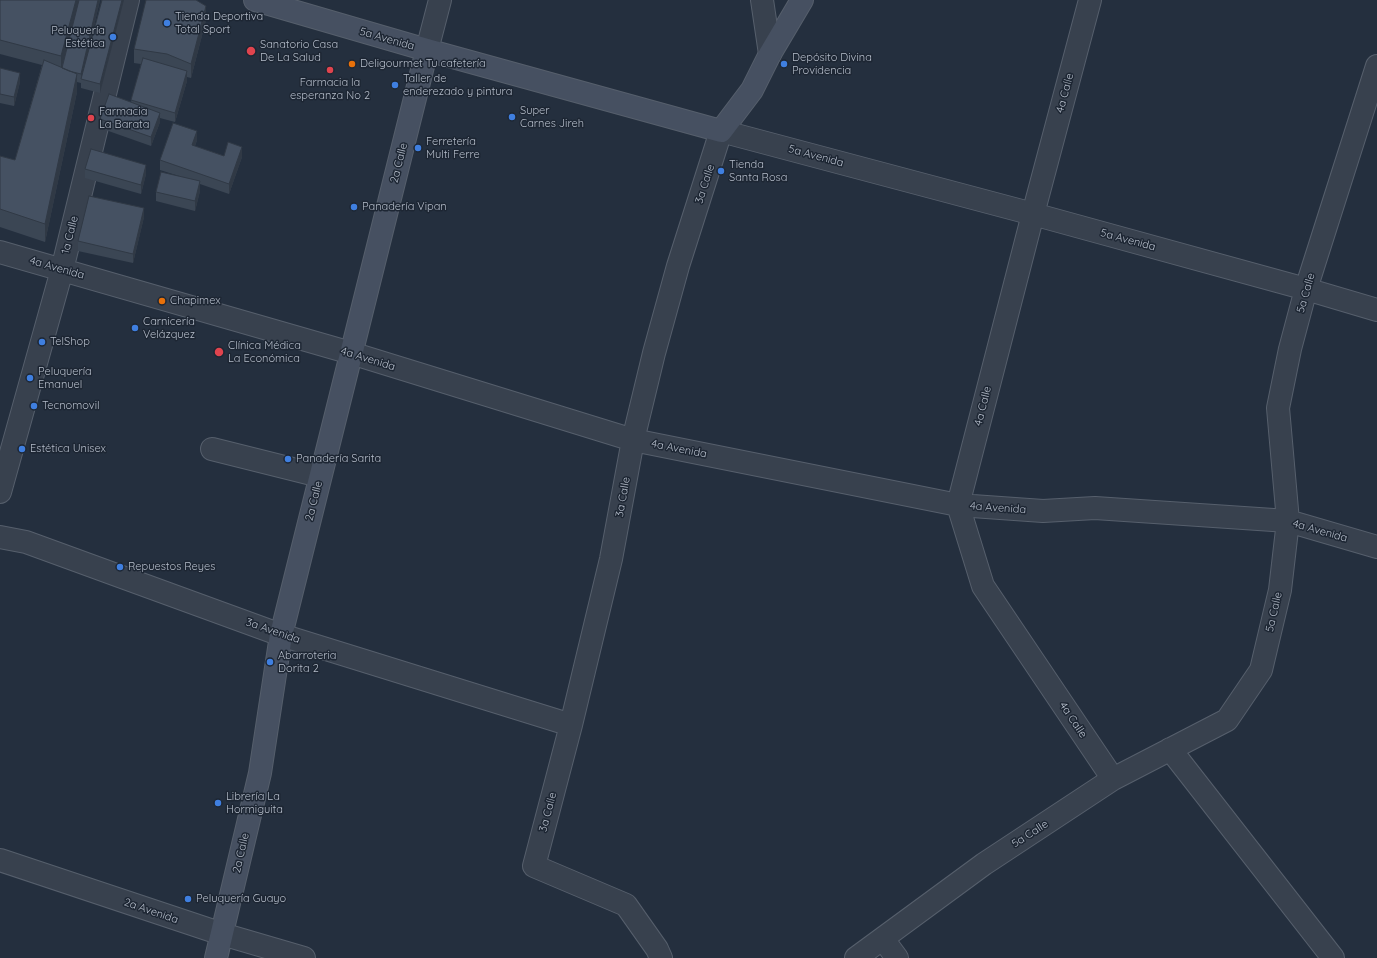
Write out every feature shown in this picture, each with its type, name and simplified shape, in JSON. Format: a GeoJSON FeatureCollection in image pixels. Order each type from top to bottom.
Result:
{"type":"FeatureCollection","features":[{"type":"Feature","properties":{"kind":"street","name":"1a Calle"},"geometry":{"type":"LineString","coordinates":[[0,492],[62,270],[128,0]]}},
{"type":"Feature","properties":{"kind":"street","name":"5a Avenida"},"geometry":{"type":"LineString","coordinates":[[255,0],[427,50],[721,131],[1032,214],[1377,310]]}},
{"type":"Feature","properties":{"kind":"street","name":"2a Calle"},"geometry":{"type":"LineString","coordinates":[[216,958],[260,773],[281,635],[440,0]]}},
{"type":"Feature","properties":{"kind":"street"},"geometry":{"type":"LineString","coordinates":[[762,0],[770,54]]}},
{"type":"Feature","properties":{"kind":"street"},"geometry":{"type":"LineString","coordinates":[[721,131],[752,90],[770,54],[802,0]]}},
{"type":"Feature","properties":{"kind":"street","name":"4a Calle"},"geometry":{"type":"LineString","coordinates":[[1090,0],[1032,214],[958,505],[983,586],[1113,779]]}},
{"type":"Feature","properties":{"kind":"street","name":"5a Calle"},"geometry":{"type":"LineString","coordinates":[[856,958],[984,864],[1113,779],[1227,720],[1261,670],[1280,590],[1288,521],[1278,408],[1290,349],[1306,289],[1377,66]]}},
{"type":"Feature","properties":{"kind":"street","name":"3a Calle"},"geometry":{"type":"LineString","coordinates":[[661,958],[657,949],[626,904],[534,866],[572,725],[611,560],[633,440],[654,353],[678,266],[721,131]]}},
{"type":"Feature","properties":{"kind":"street","name":"4a Avenida"},"geometry":{"type":"LineString","coordinates":[[0,252],[351,353],[633,440],[958,505],[1043,511],[1095,508],[1288,521],[1377,547]]}},
{"type":"Feature","properties":{"kind":"street"},"geometry":{"type":"LineString","coordinates":[[212,449],[320,476]]}},
{"type":"Feature","properties":{"kind":"street","name":"3a Avenida"},"geometry":{"type":"LineString","coordinates":[[0,537],[26,542],[281,635],[572,725]]}},
{"type":"Feature","properties":{"kind":"street"},"geometry":{"type":"LineString","coordinates":[[1170,749],[1333,958]]}},
{"type":"Feature","properties":{"kind":"street","name":"2a Avenida"},"geometry":{"type":"LineString","coordinates":[[0,860],[222,934],[304,958]]}},
{"type":"Feature","properties":{"kind":"street"},"geometry":{"type":"LineString","coordinates":[[883,939],[897,958]]}},
{"type":"Feature","properties":{"kind":"building"},"geometry":{"type":"Polygon","coordinates":[[[0,0],[76,0],[61,56],[0,40],[0,0]]]}},
{"type":"Feature","properties":{"kind":"building"},"geometry":{"type":"Polygon","coordinates":[[[79,0],[98,0],[81,74],[62,68],[79,0]]]}},
{"type":"Feature","properties":{"kind":"building"},"geometry":{"type":"Polygon","coordinates":[[[102,0],[122,0],[100,84],[81,79],[102,0]]]}},
{"type":"Feature","properties":{"kind":"building"},"geometry":{"type":"Polygon","coordinates":[[[146,0],[196,0],[206,6],[191,64],[167,54],[134,49],[146,0]]]}},
{"type":"Feature","properties":{"kind":"building"},"geometry":{"type":"Polygon","coordinates":[[[143,58],[187,71],[175,113],[131,100],[143,58]]]}},
{"type":"Feature","properties":{"kind":"building"},"geometry":{"type":"Polygon","coordinates":[[[44,60],[77,74],[45,224],[0,209],[0,156],[15,160],[44,60]]]}},
{"type":"Feature","properties":{"kind":"building"},"geometry":{"type":"Polygon","coordinates":[[[0,68],[20,73],[14,97],[0,94],[0,68]]]}},
{"type":"Feature","properties":{"kind":"building"},"geometry":{"type":"Polygon","coordinates":[[[109,94],[160,113],[151,137],[100,119],[109,94]]]}},
{"type":"Feature","properties":{"kind":"building"},"geometry":{"type":"Polygon","coordinates":[[[173,123],[197,131],[192,145],[224,156],[228,142],[242,147],[229,184],[160,160],[173,123]]]}},
{"type":"Feature","properties":{"kind":"building"},"geometry":{"type":"Polygon","coordinates":[[[91,149],[146,165],[141,185],[85,169],[91,149]]]}},
{"type":"Feature","properties":{"kind":"building"},"geometry":{"type":"Polygon","coordinates":[[[161,172],[200,181],[195,201],[156,192],[161,172]]]}},
{"type":"Feature","properties":{"kind":"building"},"geometry":{"type":"Polygon","coordinates":[[[89,196],[144,208],[133,254],[78,241],[89,196]]]}},
{"type":"Feature","properties":{"kind":"place","name":"Tienda Deportiva Total Sport"},"geometry":{"type":"Point","coordinates":[167,23]}},
{"type":"Feature","properties":{"kind":"place","name":"Peluquería Estética"},"geometry":{"type":"Point","coordinates":[113,37]}},
{"type":"Feature","properties":{"kind":"place","name":"Sanatorio Casa De La Salud"},"geometry":{"type":"Point","coordinates":[251,51]}},
{"type":"Feature","properties":{"kind":"place","name":"Deligourmet Tu cafetería"},"geometry":{"type":"Point","coordinates":[352,64]}},
{"type":"Feature","properties":{"kind":"place","name":"Depósito Divina Providencia"},"geometry":{"type":"Point","coordinates":[784,64]}},
{"type":"Feature","properties":{"kind":"place","name":"Farmacia la esperanza No 2"},"geometry":{"type":"Point","coordinates":[330,70]}},
{"type":"Feature","properties":{"kind":"place","name":"Taller de enderezado y pintura"},"geometry":{"type":"Point","coordinates":[395,85]}},
{"type":"Feature","properties":{"kind":"place","name":"Super Carnes Jireh"},"geometry":{"type":"Point","coordinates":[512,117]}},
{"type":"Feature","properties":{"kind":"place","name":"Farmacia La Barata"},"geometry":{"type":"Point","coordinates":[91,118]}},
{"type":"Feature","properties":{"kind":"place","name":"Ferretería Multi Ferre"},"geometry":{"type":"Point","coordinates":[418,148]}},
{"type":"Feature","properties":{"kind":"place","name":"Tienda Santa Rosa"},"geometry":{"type":"Point","coordinates":[721,171]}},
{"type":"Feature","properties":{"kind":"place","name":"Panadería Vipan"},"geometry":{"type":"Point","coordinates":[354,207]}},
{"type":"Feature","properties":{"kind":"place","name":"Chapimex"},"geometry":{"type":"Point","coordinates":[162,301]}},
{"type":"Feature","properties":{"kind":"place","name":"Carnicería Velázquez"},"geometry":{"type":"Point","coordinates":[135,328]}},
{"type":"Feature","properties":{"kind":"place","name":"TelShop"},"geometry":{"type":"Point","coordinates":[42,342]}},
{"type":"Feature","properties":{"kind":"place","name":"Clínica Médica La Económica"},"geometry":{"type":"Point","coordinates":[219,352]}},
{"type":"Feature","properties":{"kind":"place","name":"Peluquería Emanuel"},"geometry":{"type":"Point","coordinates":[30,378]}},
{"type":"Feature","properties":{"kind":"place","name":"Tecnomovil"},"geometry":{"type":"Point","coordinates":[34,406]}},
{"type":"Feature","properties":{"kind":"place","name":"Estética Unisex"},"geometry":{"type":"Point","coordinates":[22,449]}},
{"type":"Feature","properties":{"kind":"place","name":"Panadería Sarita"},"geometry":{"type":"Point","coordinates":[288,459]}},
{"type":"Feature","properties":{"kind":"place","name":"Repuestos Reyes"},"geometry":{"type":"Point","coordinates":[120,567]}},
{"type":"Feature","properties":{"kind":"place","name":"Abarroteria Dorita 2"},"geometry":{"type":"Point","coordinates":[270,662]}},
{"type":"Feature","properties":{"kind":"place","name":"Librería La Hormiguita"},"geometry":{"type":"Point","coordinates":[218,803]}},
{"type":"Feature","properties":{"kind":"place","name":"Peluquería Guayo"},"geometry":{"type":"Point","coordinates":[188,899]}}]}
